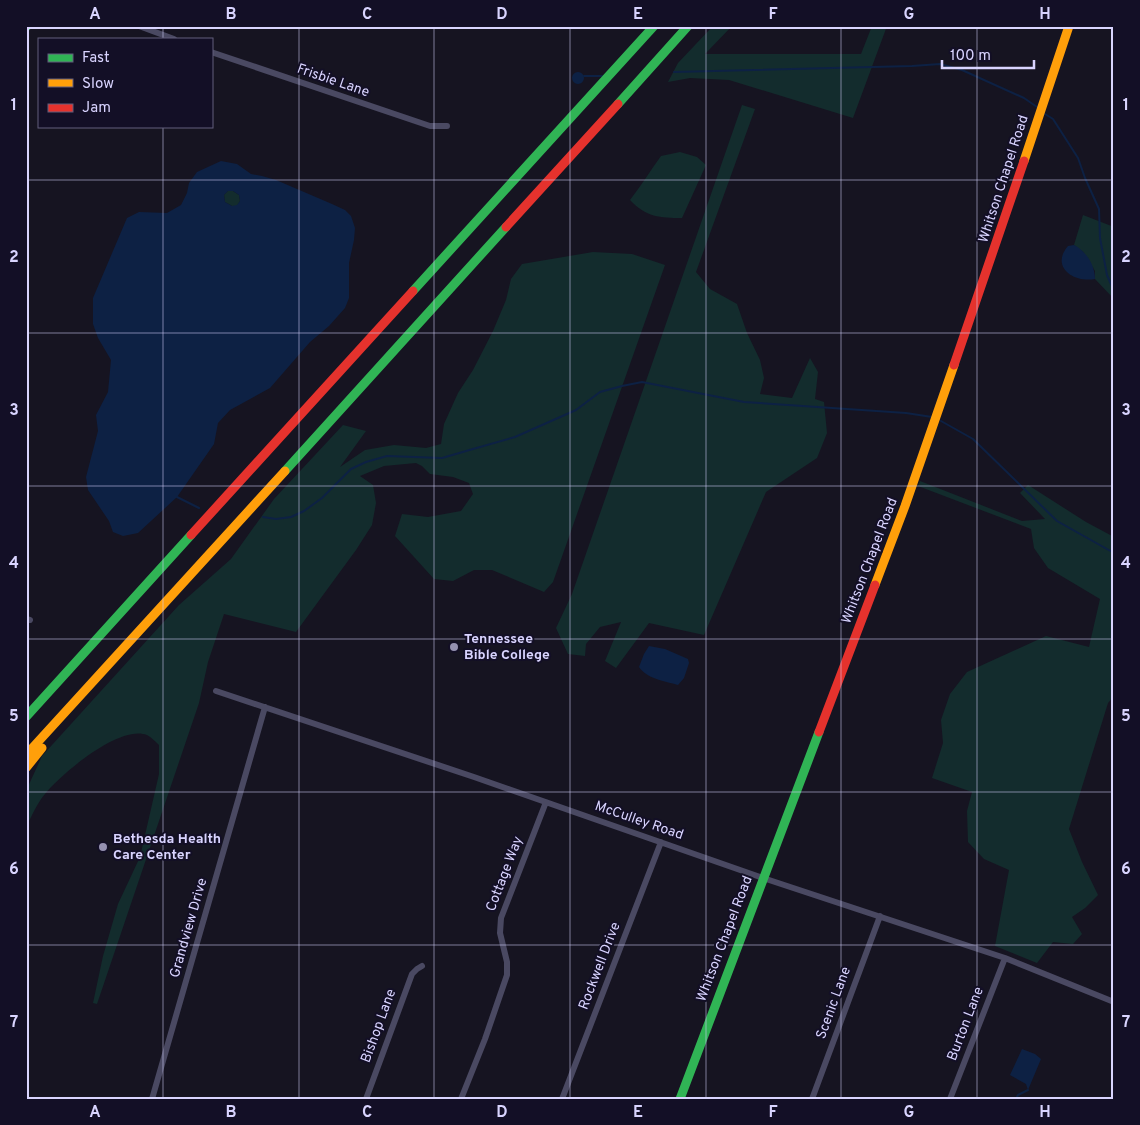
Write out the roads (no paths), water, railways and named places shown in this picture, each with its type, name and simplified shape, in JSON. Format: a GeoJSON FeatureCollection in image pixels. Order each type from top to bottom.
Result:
{"type":"FeatureCollection","features":[{"type":"Feature","properties":{"kind":"main road"},"geometry":{"type":"LineString","coordinates":[[26,717],[654,26]]}},
{"type":"Feature","properties":{"kind":"main road"},"geometry":{"type":"LineString","coordinates":[[26,755],[688,26]]}},
{"type":"Feature","properties":{"kind":"main road","name":"Whitson Chapel Road"},"geometry":{"type":"LineString","coordinates":[[680,1099],[905,506],[998,239],[1069,26]]}},
{"type":"Feature","properties":{"kind":"main road"},"geometry":{"type":"LineString","coordinates":[[26,768],[88,687]]}},
{"type":"Feature","properties":{"kind":"main road"},"geometry":{"type":"LineString","coordinates":[[26,712],[50,691]]}},
{"type":"Feature","properties":{"kind":"street"},"geometry":{"type":"LineString","coordinates":[[139,26],[171,38]]}},
{"type":"Feature","properties":{"kind":"street","name":"Frisbie Lane"},"geometry":{"type":"LineString","coordinates":[[212,52],[430,126],[447,126]]}},
{"type":"Feature","properties":{"kind":"street","name":"McCulley Road"},"geometry":{"type":"LineString","coordinates":[[216,691],[546,802],[763,878],[1005,958],[1114,1002]]}},
{"type":"Feature","properties":{"kind":"street","name":"Grandview Drive"},"geometry":{"type":"LineString","coordinates":[[152,1099],[265,707]]}},
{"type":"Feature","properties":{"kind":"street","name":"Cottage Way"},"geometry":{"type":"LineString","coordinates":[[461,1099],[507,976],[507,962],[500,934],[501,918],[546,802]]}},
{"type":"Feature","properties":{"kind":"street","name":"Rockwell Drive"},"geometry":{"type":"LineString","coordinates":[[562,1099],[661,842]]}},
{"type":"Feature","properties":{"kind":"street","name":"Scenic Lane"},"geometry":{"type":"LineString","coordinates":[[812,1099],[880,916]]}},
{"type":"Feature","properties":{"kind":"street","name":"Burton Lane"},"geometry":{"type":"LineString","coordinates":[[950,1099],[1005,958]]}},
{"type":"Feature","properties":{"kind":"street","name":"Bishop Lane"},"geometry":{"type":"LineString","coordinates":[[366,1099],[412,974],[422,966]]}},
{"type":"Feature","properties":{"kind":"water"},"geometry":{"type":"Polygon","coordinates":[[[576,72],[580,72],[584,78],[580,84],[576,84],[572,80],[572,76],[576,72]]]}},
{"type":"Feature","properties":{"kind":"water"},"geometry":{"type":"Polygon","coordinates":[[[221,161],[237,164],[251,174],[276,180],[345,210],[351,216],[355,228],[349,263],[349,298],[345,308],[329,326],[310,342],[270,388],[230,410],[218,423],[214,444],[177,497],[138,533],[123,536],[113,532],[109,521],[88,490],[86,477],[98,431],[96,415],[108,392],[111,360],[98,338],[93,324],[93,298],[127,218],[139,212],[167,213],[181,205],[187,193],[189,183],[197,172],[221,161]],[[228,191],[224,195],[225,202],[232,206],[237,205],[240,201],[239,195],[233,191],[228,191]]]}},
{"type":"Feature","properties":{"kind":"water"},"geometry":{"type":"Polygon","coordinates":[[[1074,245],[1089,259],[1095,279],[1087,280],[1072,276],[1063,267],[1063,254],[1068,246],[1074,245]]]}},
{"type":"Feature","properties":{"kind":"water"},"geometry":{"type":"Polygon","coordinates":[[[649,646],[665,649],[688,659],[689,663],[684,678],[678,685],[651,677],[639,667],[649,646]]]}},
{"type":"Feature","properties":{"kind":"water"},"geometry":{"type":"Polygon","coordinates":[[[1022,1049],[1035,1054],[1041,1059],[1028,1090],[1026,1084],[1010,1075],[1022,1049]]]}},
{"type":"Feature","properties":{"kind":"waterway"},"geometry":{"type":"LineString","coordinates":[[674,72],[940,64],[962,70],[1024,98],[1037,107]]}},
{"type":"Feature","properties":{"kind":"waterway"},"geometry":{"type":"LineString","coordinates":[[584,76],[602,76]]}},
{"type":"Feature","properties":{"kind":"waterway"},"geometry":{"type":"LineString","coordinates":[[1045,114],[1053,119],[1078,158],[1099,209],[1100,238],[1107,275],[1114,291]]}},
{"type":"Feature","properties":{"kind":"waterway"},"geometry":{"type":"LineString","coordinates":[[263,517],[276,519],[291,517],[304,511],[322,498],[351,469],[366,462],[387,456],[442,458],[515,437],[576,410],[600,392],[642,382],[744,402],[906,413],[932,417]]}},
{"type":"Feature","properties":{"kind":"waterway"},"geometry":{"type":"LineString","coordinates":[[941,421],[973,439],[1057,521],[1114,553]]}},
{"type":"Feature","properties":{"kind":"waterway"},"geometry":{"type":"LineString","coordinates":[[177,497],[199,508]]}},
{"type":"Feature","properties":{"kind":"waterway"},"geometry":{"type":"LineString","coordinates":[[1016,1099],[1018,1095],[1028,1090]]}},
{"type":"Feature","properties":{"kind":"place","name":"Tennessee Bible College"},"geometry":{"type":"Point","coordinates":[454,647]}},
{"type":"Feature","properties":{"kind":"place","name":"Bethesda Health Care Center"},"geometry":{"type":"Point","coordinates":[103,847]}}]}
